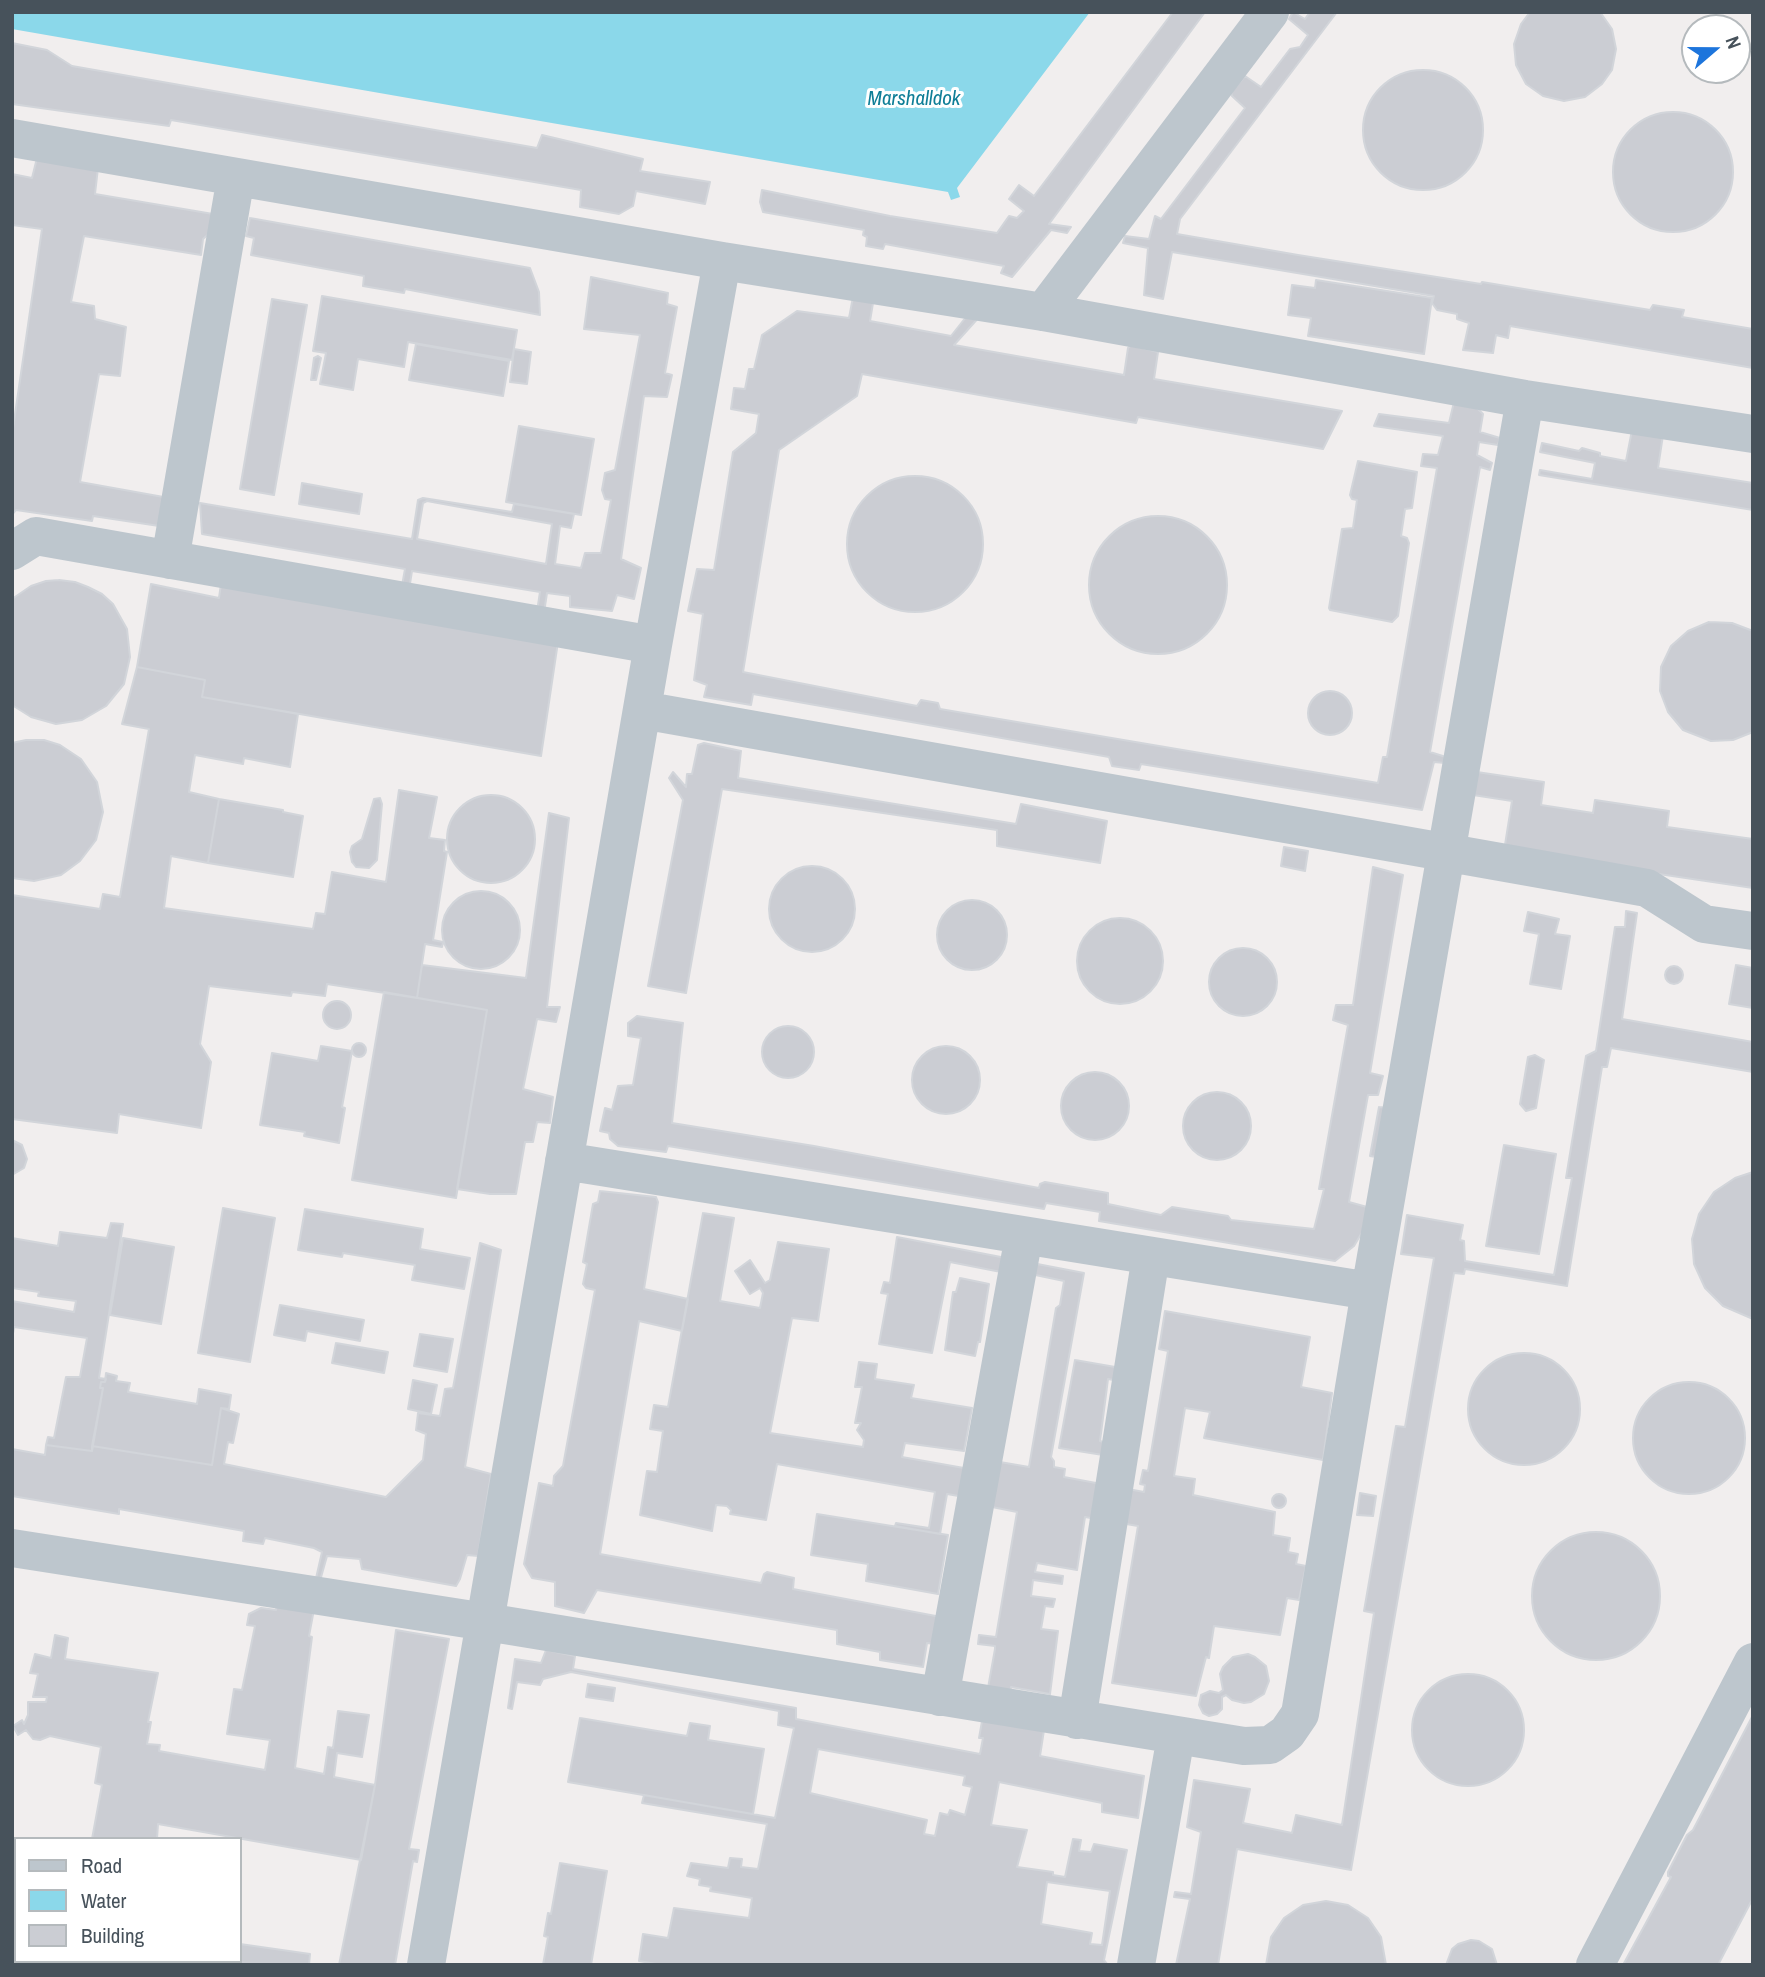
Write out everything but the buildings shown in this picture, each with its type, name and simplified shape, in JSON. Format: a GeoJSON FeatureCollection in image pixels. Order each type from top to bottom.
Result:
{"type":"FeatureCollection","features":[{"type":"Feature","properties":{"kind":"lane"},"geometry":{"type":"LineString","coordinates":[[1043,312],[1270,12]]}},
{"type":"Feature","properties":{"kind":"lane"},"geometry":{"type":"LineString","coordinates":[[12,138],[722,261],[1043,312],[1525,400],[1753,434]]}},
{"type":"Feature","properties":{"kind":"lane"},"geometry":{"type":"LineString","coordinates":[[170,560],[236,177]]}},
{"type":"Feature","properties":{"kind":"lane"},"geometry":{"type":"LineString","coordinates":[[426,1965],[653,645],[722,261]]}},
{"type":"Feature","properties":{"kind":"lane"},"geometry":{"type":"LineString","coordinates":[[12,1548],[486,1622],[1175,1736],[1244,1746],[1270,1745],[1287,1733],[1300,1714],[1370,1291],[1525,400]]}},
{"type":"Feature","properties":{"kind":"lane"},"geometry":{"type":"LineString","coordinates":[[12,551],[36,536],[653,645]]}},
{"type":"Feature","properties":{"kind":"lane"},"geometry":{"type":"LineString","coordinates":[[642,710],[1647,888],[1704,924],[1753,931]]}},
{"type":"Feature","properties":{"kind":"lane"},"geometry":{"type":"LineString","coordinates":[[564,1161],[1370,1291]]}},
{"type":"Feature","properties":{"kind":"lane"},"geometry":{"type":"LineString","coordinates":[[940,1697],[1024,1236]]}},
{"type":"Feature","properties":{"kind":"lane"},"geometry":{"type":"LineString","coordinates":[[1077,1720],[1151,1256]]}},
{"type":"Feature","properties":{"kind":"lane"},"geometry":{"type":"LineString","coordinates":[[1595,1965],[1753,1662]]}},
{"type":"Feature","properties":{"kind":"lane"},"geometry":{"type":"LineString","coordinates":[[1136,1965],[1175,1736]]}},
{"type":"Feature","properties":{"kind":"water","name":"Marshalldok"},"geometry":{"type":"Polygon","coordinates":[[[12,12],[1090,12],[957,188],[960,197],[951,200],[948,192],[12,29],[12,12]]]}}]}
